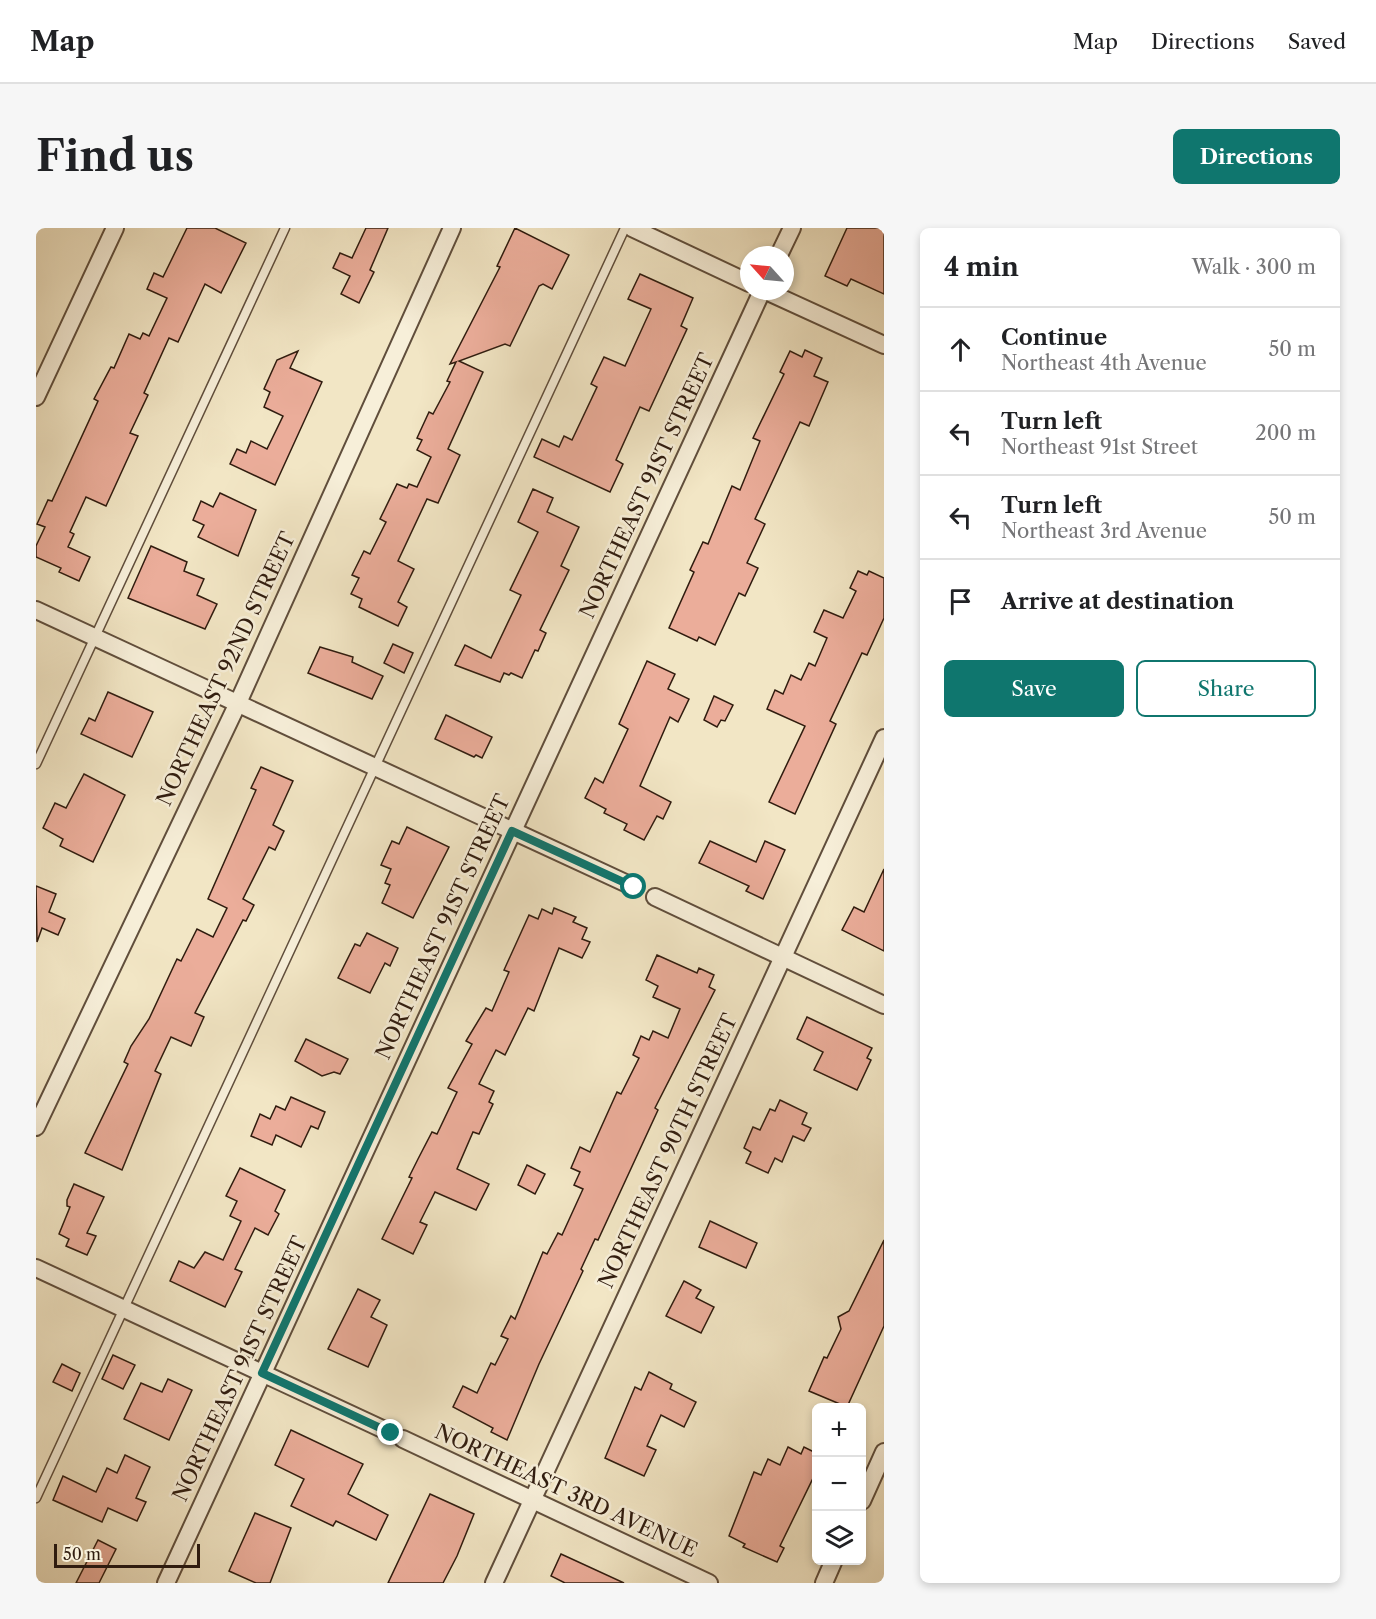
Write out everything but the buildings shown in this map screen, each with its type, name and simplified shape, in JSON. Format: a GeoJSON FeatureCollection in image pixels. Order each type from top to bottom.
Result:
{"type":"FeatureCollection","features":[{"type":"Feature","properties":{"kind":"street"},"geometry":{"type":"LineString","coordinates":[[36,397],[115,228]]}},
{"type":"Feature","properties":{"kind":"street","name":"NORTHEAST 92ND STREET"},"geometry":{"type":"LineString","coordinates":[[36,1127],[237,705],[452,228]]}},
{"type":"Feature","properties":{"kind":"street"},"geometry":{"type":"LineString","coordinates":[[632,228],[740,279]]}},
{"type":"Feature","properties":{"kind":"street"},"geometry":{"type":"LineString","coordinates":[[783,246],[792,228]]}},
{"type":"Feature","properties":{"kind":"street","name":"NORTHEAST 91ST STREET"},"geometry":{"type":"LineString","coordinates":[[166,1583],[512,831],[760,300]]}},
{"type":"Feature","properties":{"kind":"street"},"geometry":{"type":"LineString","coordinates":[[784,300],[884,345]]}},
{"type":"Feature","properties":{"kind":"street"},"geometry":{"type":"LineString","coordinates":[[36,610],[634,887]]}},
{"type":"Feature","properties":{"kind":"street","name":"NORTHEAST 90TH STREET"},"geometry":{"type":"LineString","coordinates":[[494,1583],[884,738]]}},
{"type":"Feature","properties":{"kind":"street"},"geometry":{"type":"LineString","coordinates":[[655,897],[884,1005]]}},
{"type":"Feature","properties":{"kind":"street","name":"NORTHEAST 3RD AVENUE"},"geometry":{"type":"LineString","coordinates":[[36,1268],[709,1583]]}},
{"type":"Feature","properties":{"kind":"street"},"geometry":{"type":"LineString","coordinates":[[866,1490],[884,1452]]}},
{"type":"Feature","properties":{"kind":"street"},"geometry":{"type":"LineString","coordinates":[[824,1583],[832,1565]]}},
{"type":"Feature","properties":{"kind":"lane"},"geometry":{"type":"LineString","coordinates":[[36,764],[285,228]]}},
{"type":"Feature","properties":{"kind":"lane"},"geometry":{"type":"LineString","coordinates":[[36,1498],[625,228]]}},
{"type":"Feature","properties":{"kind":"route"},"geometry":{"type":"LineString","coordinates":[[391,1433],[262,1373],[512,831],[634,887]]}}]}
